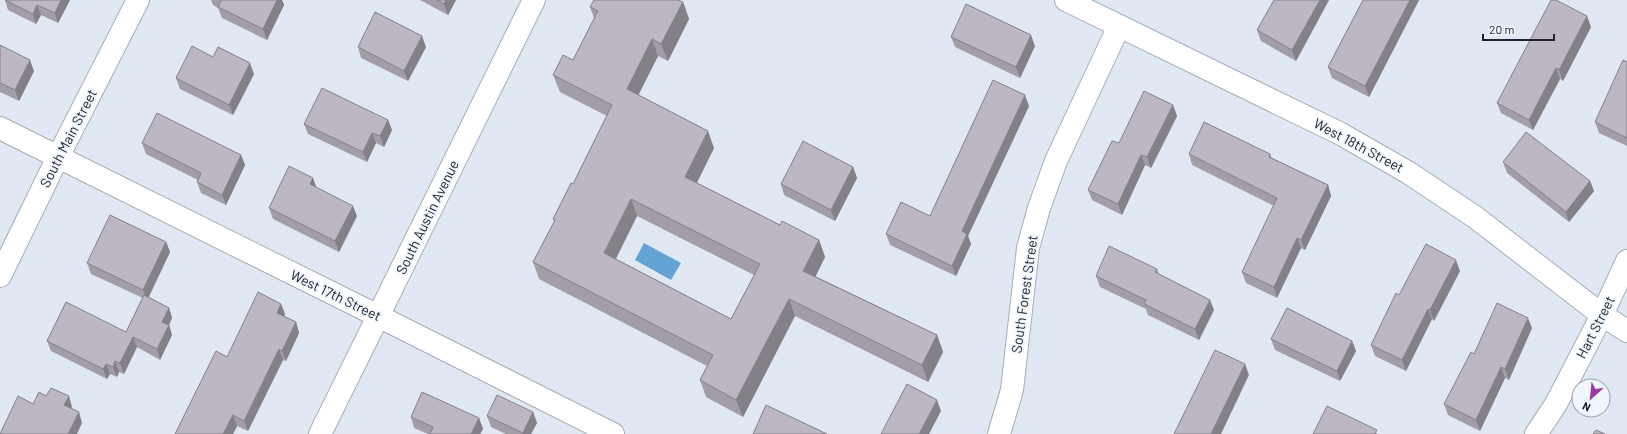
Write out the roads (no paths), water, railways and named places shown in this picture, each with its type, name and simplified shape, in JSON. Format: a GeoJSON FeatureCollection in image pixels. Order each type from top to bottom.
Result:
{"type":"FeatureCollection","features":[{"type":"Feature","properties":{"kind":"street","name":"South Main Street"},"geometry":{"type":"LineString","coordinates":[[0,276],[138,0]]}},
{"type":"Feature","properties":{"kind":"street","name":"South Austin Avenue"},"geometry":{"type":"LineString","coordinates":[[320,434],[534,0]]}},
{"type":"Feature","properties":{"kind":"street","name":"West 18th Street"},"geometry":{"type":"LineString","coordinates":[[1066,0],[1341,134],[1409,173],[1475,217],[1602,315],[1627,331]]}},
{"type":"Feature","properties":{"kind":"street","name":"South Forest Street"},"geometry":{"type":"LineString","coordinates":[[999,434],[1012,390],[1028,248],[1039,208],[1056,160],[1120,26]]}},
{"type":"Feature","properties":{"kind":"street","name":"West 17th Street"},"geometry":{"type":"LineString","coordinates":[[0,128],[613,434]]}},
{"type":"Feature","properties":{"kind":"street","name":"Hart Street"},"geometry":{"type":"LineString","coordinates":[[1536,434],[1556,404],[1602,315],[1627,261]]}},
{"type":"Feature","properties":{"kind":"water"},"geometry":{"type":"Polygon","coordinates":[[[644,243],[681,263],[671,280],[635,260],[644,243]]]}}]}
